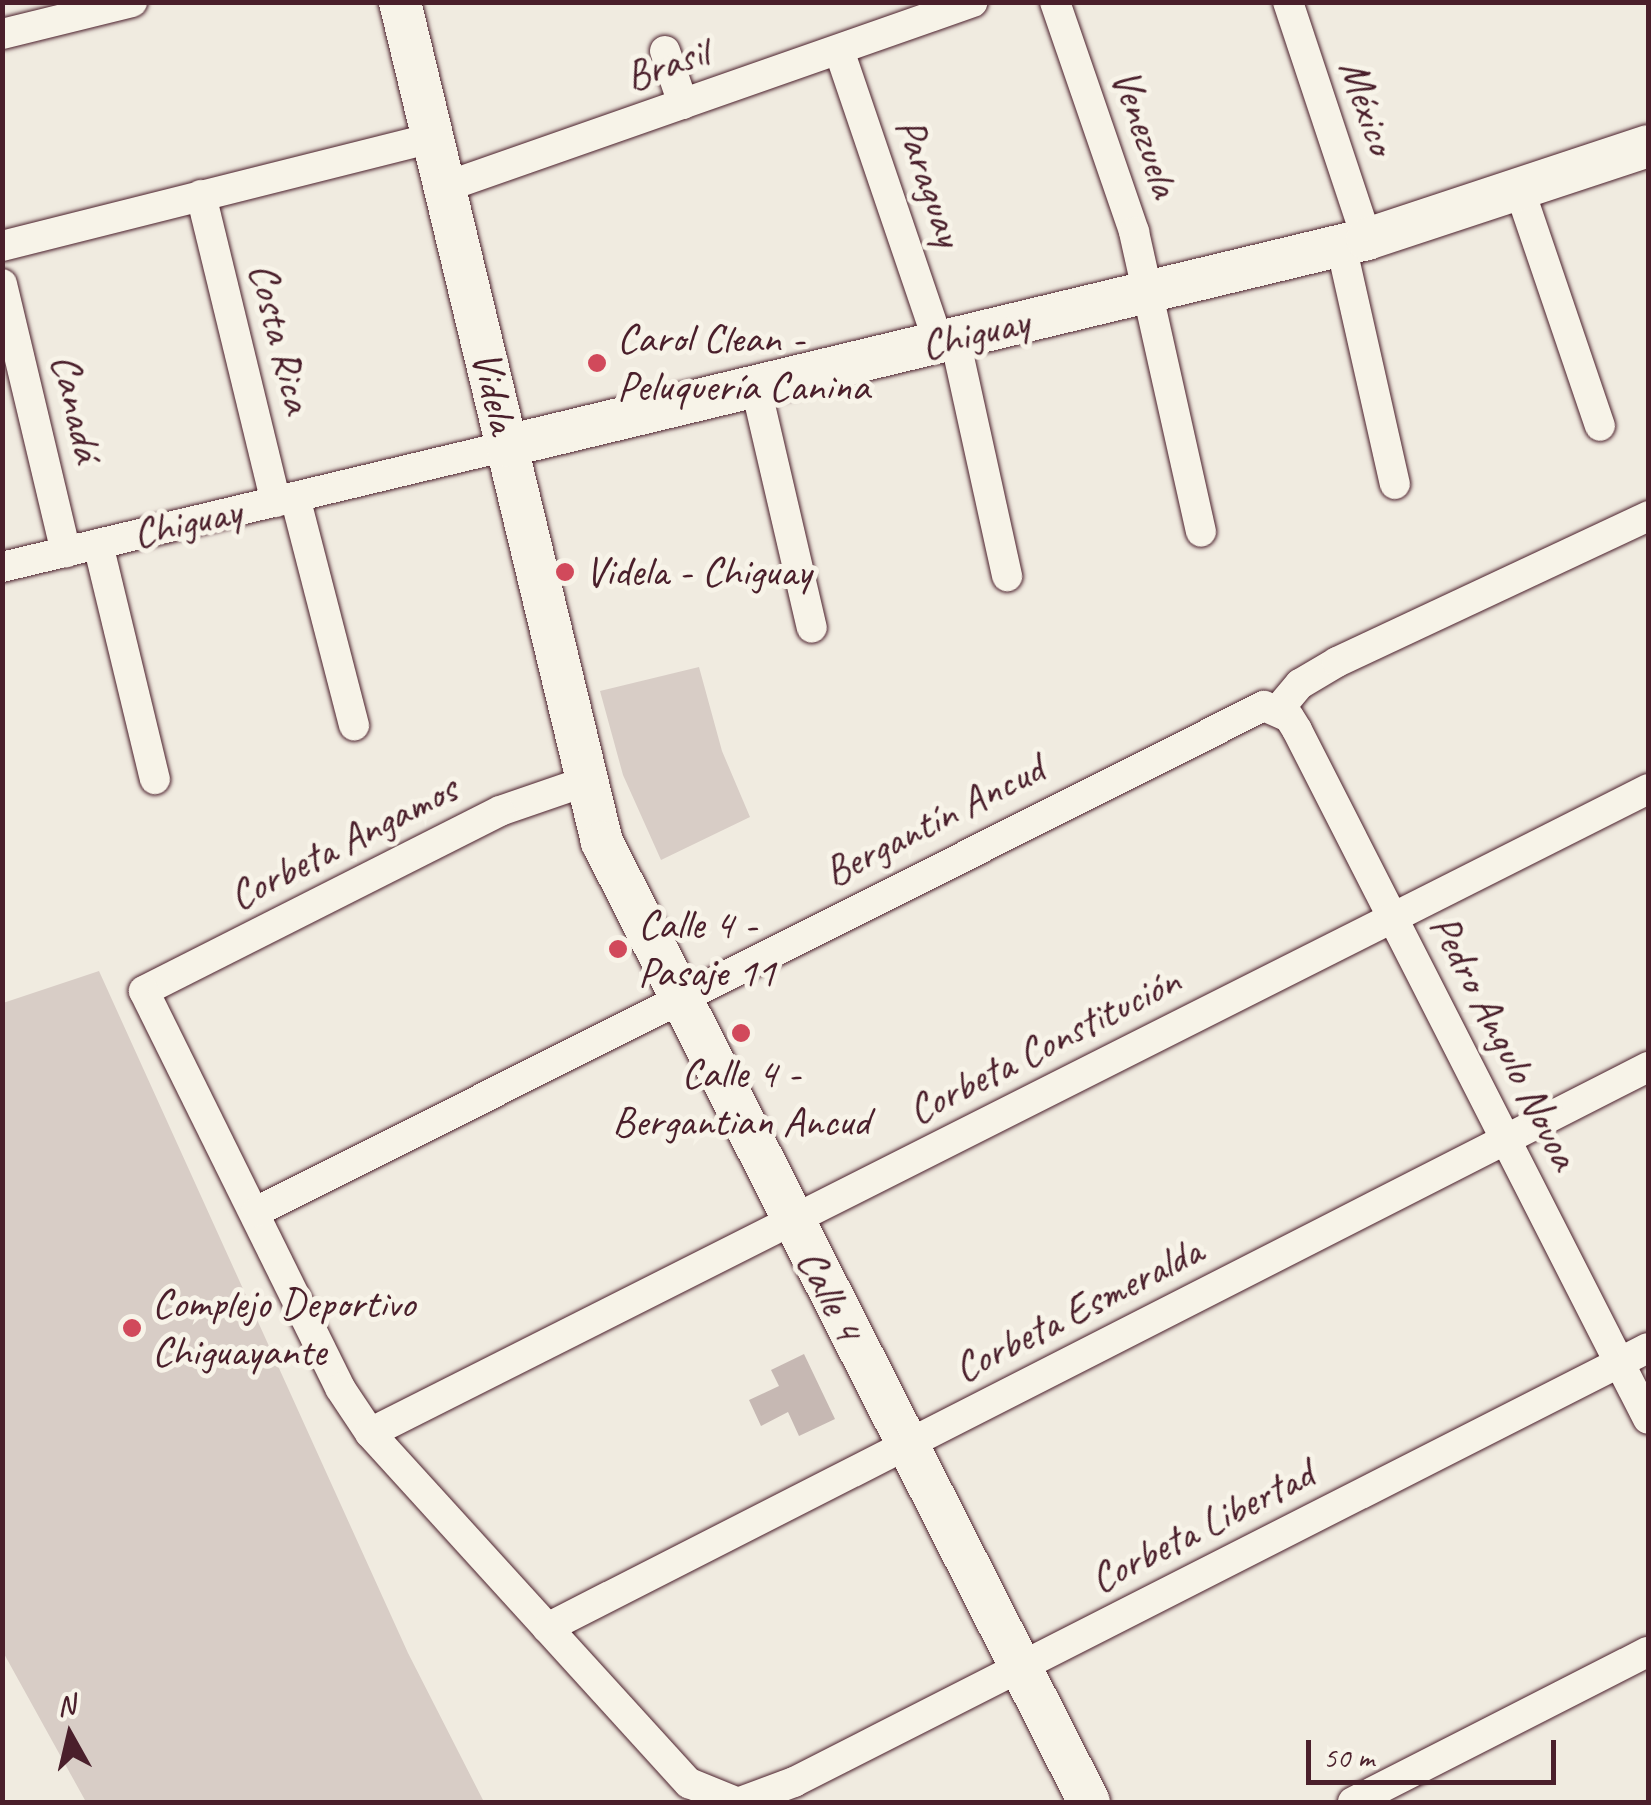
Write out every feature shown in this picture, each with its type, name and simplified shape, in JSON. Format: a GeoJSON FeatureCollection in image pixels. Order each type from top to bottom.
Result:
{"type":"FeatureCollection","features":[{"type":"Feature","properties":{"kind":"street"},"geometry":{"type":"LineString","coordinates":[[2,34],[132,2]]}},
{"type":"Feature","properties":{"kind":"street","name":"Videla"},"geometry":{"type":"LineString","coordinates":[[400,2],[584,782]]}},
{"type":"Feature","properties":{"kind":"street","name":"Brasil"},"geometry":{"type":"LineString","coordinates":[[444,187],[973,2]]}},
{"type":"Feature","properties":{"kind":"street","name":"Venezuela"},"geometry":{"type":"LineString","coordinates":[[1056,2],[1134,232],[1201,532]]}},
{"type":"Feature","properties":{"kind":"street","name":"México"},"geometry":{"type":"LineString","coordinates":[[1288,2],[1354,242],[1395,484]]}},
{"type":"Feature","properties":{"kind":"street","name":"Paraguay"},"geometry":{"type":"LineString","coordinates":[[839,50],[947,341],[1006,576]]}},
{"type":"Feature","properties":{"kind":"street"},"geometry":{"type":"LineString","coordinates":[[664,51],[682,104]]}},
{"type":"Feature","properties":{"kind":"street"},"geometry":{"type":"LineString","coordinates":[[2,246],[433,138]]}},
{"type":"Feature","properties":{"kind":"street","name":"Chiguay"},"geometry":{"type":"LineString","coordinates":[[2,567],[1354,242],[1520,191],[1648,146]]}},
{"type":"Feature","properties":{"kind":"street"},"geometry":{"type":"LineString","coordinates":[[1520,191],[1600,426]]}},
{"type":"Feature","properties":{"kind":"street","name":"Costa Rica"},"geometry":{"type":"LineString","coordinates":[[202,195],[286,499],[354,725]]}},
{"type":"Feature","properties":{"kind":"street","name":"Canadá"},"geometry":{"type":"LineString","coordinates":[[2,284],[66,552]]}},
{"type":"Feature","properties":{"kind":"street"},"geometry":{"type":"LineString","coordinates":[[756,388],[812,628]]}},
{"type":"Feature","properties":{"kind":"street"},"geometry":{"type":"LineString","coordinates":[[1278,710],[1300,684],[1337,662],[1648,516]]}},
{"type":"Feature","properties":{"kind":"street"},"geometry":{"type":"LineString","coordinates":[[98,544],[155,779]]}},
{"type":"Feature","properties":{"kind":"street","name":"Bergantín Ancud"},"geometry":{"type":"LineString","coordinates":[[256,1212],[1250,708],[1278,710]]}},
{"type":"Feature","properties":{"kind":"street","name":"Pedro Angulo Novoa"},"geometry":{"type":"LineString","coordinates":[[1278,710],[1297,730],[1648,1418]]}},
{"type":"Feature","properties":{"kind":"street","name":"Corbeta Angamos"},"geometry":{"type":"LineString","coordinates":[[256,1212],[144,991],[500,811],[584,782]]}},
{"type":"Feature","properties":{"kind":"street","name":"Calle 4"},"geometry":{"type":"LineString","coordinates":[[584,782],[602,842],[677,998],[1088,1802]]}},
{"type":"Feature","properties":{"kind":"street","name":"Corbeta Constitución"},"geometry":{"type":"LineString","coordinates":[[370,1433],[1648,789]]}},
{"type":"Feature","properties":{"kind":"street","name":"Corbeta Esmeralda"},"geometry":{"type":"LineString","coordinates":[[547,1628],[1648,1067]]}},
{"type":"Feature","properties":{"kind":"street"},"geometry":{"type":"LineString","coordinates":[[256,1212],[340,1388],[370,1433],[689,1783],[710,1797],[738,1802]]}},
{"type":"Feature","properties":{"kind":"street","name":"Corbeta Libertad"},"geometry":{"type":"LineString","coordinates":[[738,1802],[794,1782],[1648,1348]]}},
{"type":"Feature","properties":{"kind":"street"},"geometry":{"type":"LineString","coordinates":[[1353,1802],[1648,1652]]}},
{"type":"Feature","properties":{"kind":"shaded area"},"geometry":{"type":"Polygon","coordinates":[[[699,667],[722,751],[750,817],[661,860],[623,775],[600,691],[699,667]]]}},
{"type":"Feature","properties":{"kind":"shaded area","name":"Complejo Deportivo Chiguayante"},"geometry":{"type":"Polygon","coordinates":[[[99,971],[408,1653],[484,1802],[86,1802],[3,1652],[3,1003],[99,971]]]}},
{"type":"Feature","properties":{"kind":"building"},"geometry":{"type":"Polygon","coordinates":[[[804,1354],[835,1419],[799,1436],[788,1412],[761,1426],[749,1400],[779,1386],[771,1370],[804,1354]]]}},
{"type":"Feature","properties":{"kind":"place","name":"Carol Clean - Peluquería Canina"},"geometry":{"type":"Point","coordinates":[597,363]}},
{"type":"Feature","properties":{"kind":"place","name":"Videla - Chiguay"},"geometry":{"type":"Point","coordinates":[565,572]}},
{"type":"Feature","properties":{"kind":"place","name":"Calle 4 - Pasaje 11"},"geometry":{"type":"Point","coordinates":[618,949]}},
{"type":"Feature","properties":{"kind":"place","name":"Calle 4 - Bergantian Ancud"},"geometry":{"type":"Point","coordinates":[741,1033]}},
{"type":"Feature","properties":{"kind":"place","name":"Complejo Deportivo Chiguayante"},"geometry":{"type":"Point","coordinates":[132,1328]}}]}
